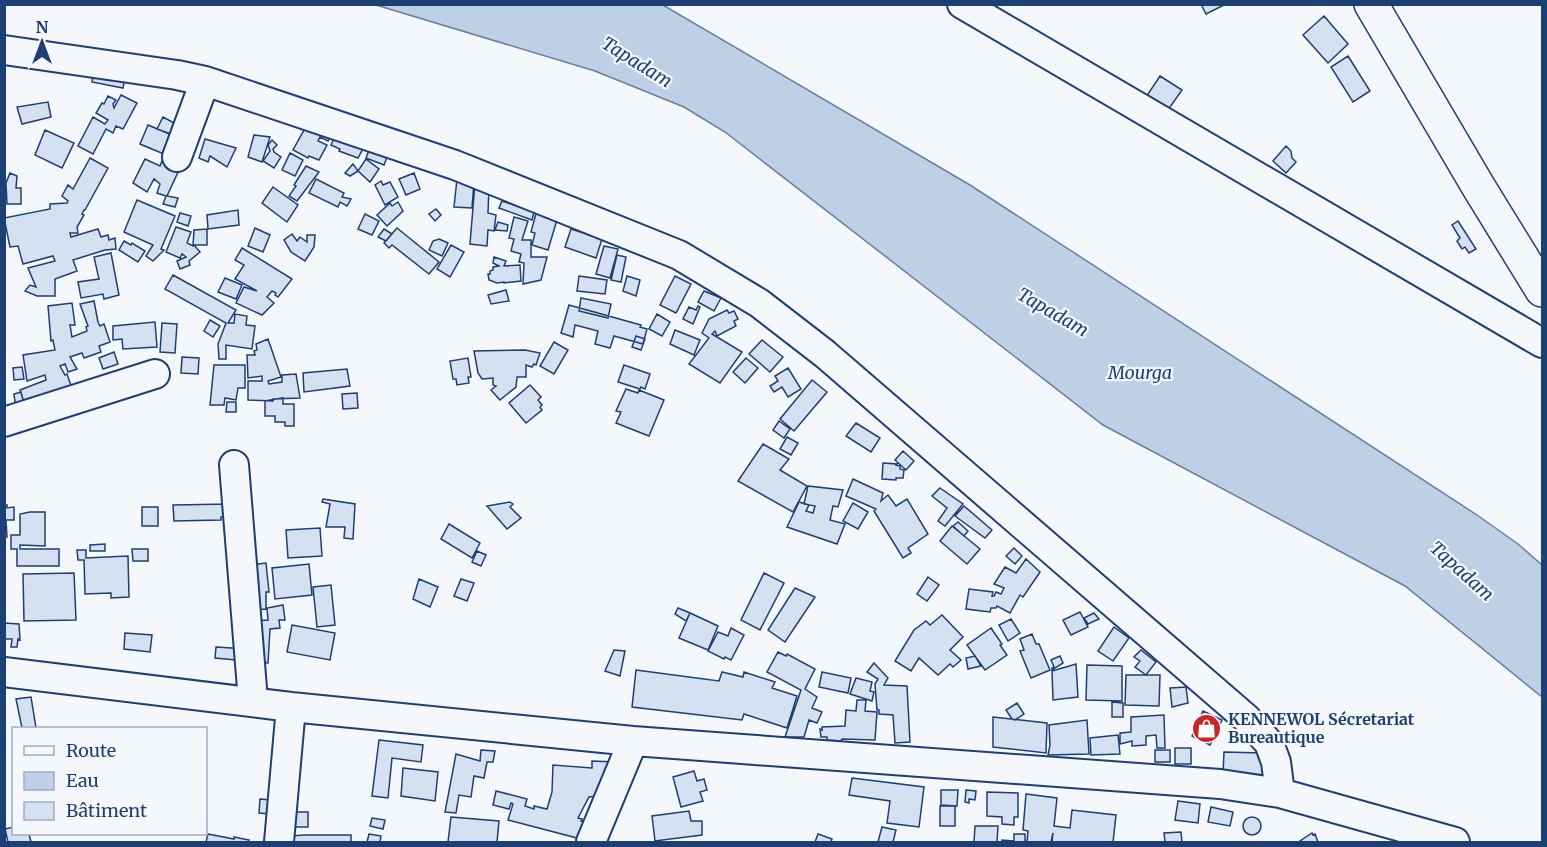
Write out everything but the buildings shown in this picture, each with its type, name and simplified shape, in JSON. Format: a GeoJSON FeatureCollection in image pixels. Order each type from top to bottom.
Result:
{"type":"FeatureCollection","features":[{"type":"Feature","properties":{"kind":"main road"},"geometry":{"type":"LineString","coordinates":[[1371,4],[1542,290]]}},
{"type":"Feature","properties":{"kind":"street"},"geometry":{"type":"LineString","coordinates":[[962,4],[1542,343]]}},
{"type":"Feature","properties":{"kind":"street"},"geometry":{"type":"LineString","coordinates":[[4,50],[166,73],[205,81],[476,174],[679,255],[759,303],[825,354],[1246,718],[1269,743],[1276,762],[1280,793]]}},
{"type":"Feature","properties":{"kind":"street"},"geometry":{"type":"LineString","coordinates":[[177,157],[205,81]]}},
{"type":"Feature","properties":{"kind":"street"},"geometry":{"type":"LineString","coordinates":[[4,422],[155,374]]}},
{"type":"Feature","properties":{"kind":"street"},"geometry":{"type":"LineString","coordinates":[[234,465],[253,701]]}},
{"type":"Feature","properties":{"kind":"street"},"geometry":{"type":"LineString","coordinates":[[4,672],[291,707],[633,741],[1220,784],[1280,793],[1455,843]]}},
{"type":"Feature","properties":{"kind":"street"},"geometry":{"type":"LineString","coordinates":[[279,843],[291,707]]}},
{"type":"Feature","properties":{"kind":"street"},"geometry":{"type":"LineString","coordinates":[[591,843],[633,741]]}},
{"type":"Feature","properties":{"kind":"water","name":"Mourga"},"geometry":{"type":"Polygon","coordinates":[[[376,5],[663,5],[970,185],[1477,515],[1518,544],[1542,565],[1542,697],[1405,586],[1103,425],[725,132],[684,107],[595,71],[376,5]]]}},
{"type":"Feature","properties":{"kind":"place","name":"KENNEWOL Sécretariat Bureautique"},"geometry":{"type":"Point","coordinates":[1207,728]}},
{"type":"Feature","properties":{"kind":"water label","name":"Tapadam"},"geometry":{"type":"Point","coordinates":[637,62]}},
{"type":"Feature","properties":{"kind":"water label","name":"Tapadam"},"geometry":{"type":"Point","coordinates":[1053,312]}},
{"type":"Feature","properties":{"kind":"water label","name":"Tapadam"},"geometry":{"type":"Point","coordinates":[1462,571]}}]}
